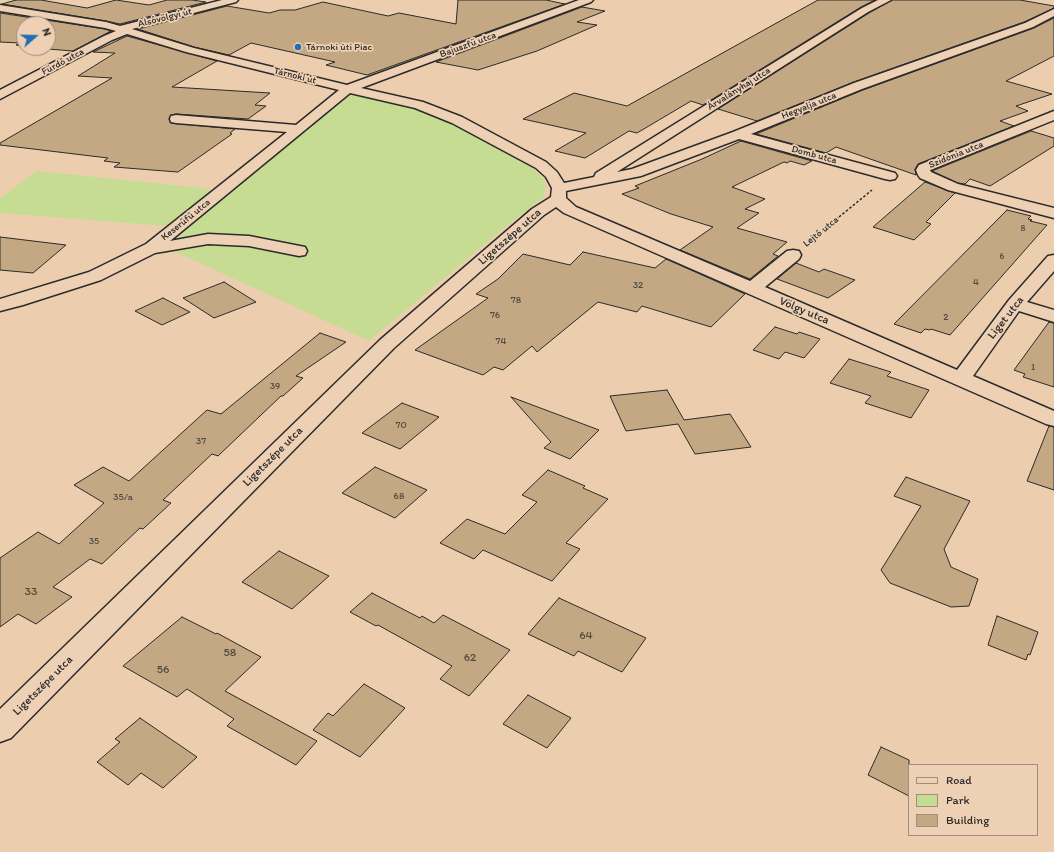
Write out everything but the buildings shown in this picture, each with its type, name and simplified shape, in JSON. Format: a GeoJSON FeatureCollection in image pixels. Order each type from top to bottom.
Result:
{"type":"FeatureCollection","features":[{"type":"Feature","properties":{"kind":"street","name":"Alsóvölgyi út"},"geometry":{"type":"LineString","coordinates":[[123,30],[233,0]]}},
{"type":"Feature","properties":{"kind":"street","name":"Bajuszfű utca"},"geometry":{"type":"LineString","coordinates":[[348,90],[588,0]]}},
{"type":"Feature","properties":{"kind":"street","name":"Árvalányhaj utca"},"geometry":{"type":"LineString","coordinates":[[594,182],[608,171],[864,10],[886,0]]}},
{"type":"Feature","properties":{"kind":"street","name":"Tárnoki út"},"geometry":{"type":"LineString","coordinates":[[0,8],[95,23],[190,50],[348,90],[419,105],[457,120],[541,165],[552,175],[559,193]]}},
{"type":"Feature","properties":{"kind":"street","name":"Hegyalja utca"},"geometry":{"type":"LineString","coordinates":[[559,193],[594,182],[636,173],[738,135],[858,86],[1029,25],[1054,12]]}},
{"type":"Feature","properties":{"kind":"street","name":"Fürdő utca"},"geometry":{"type":"LineString","coordinates":[[0,95],[123,30]]}},
{"type":"Feature","properties":{"kind":"street","name":"Keserűfű utca"},"geometry":{"type":"LineString","coordinates":[[0,305],[95,276],[152,248],[348,90]]}},
{"type":"Feature","properties":{"kind":"street","name":"Szidónia utca"},"geometry":{"type":"LineString","coordinates":[[1054,115],[924,168],[923,170],[925,175],[953,187],[1054,213]]}},
{"type":"Feature","properties":{"kind":"street"},"geometry":{"type":"LineString","coordinates":[[176,119],[300,129]]}},
{"type":"Feature","properties":{"kind":"street","name":"Domb utca"},"geometry":{"type":"LineString","coordinates":[[738,135],[890,176]]}},
{"type":"Feature","properties":{"kind":"street","name":"Völgy utca"},"geometry":{"type":"LineString","coordinates":[[559,193],[563,205],[570,210],[1054,419]]}},
{"type":"Feature","properties":{"kind":"street","name":"Ligetszépe utca"},"geometry":{"type":"LineString","coordinates":[[0,729],[387,344],[559,193]]}},
{"type":"Feature","properties":{"kind":"street"},"geometry":{"type":"LineString","coordinates":[[152,248],[161,248],[208,239],[249,241],[299,251]]}},
{"type":"Feature","properties":{"kind":"street","name":"Lejtő utca"},"geometry":{"type":"LineString","coordinates":[[752,288],[793,255]]}},
{"type":"Feature","properties":{"kind":"street","name":"Liget utca"},"geometry":{"type":"LineString","coordinates":[[961,378],[1015,304],[1054,260]]}},
{"type":"Feature","properties":{"kind":"street"},"geometry":{"type":"LineString","coordinates":[[1015,304],[1054,316]]}},
{"type":"Feature","properties":{"kind":"path","name":"Lejtő utca"},"geometry":{"type":"LineString","coordinates":[[793,255],[890,176]]}},
{"type":"Feature","properties":{"kind":"green space"},"geometry":{"type":"Polygon","coordinates":[[[354,94],[422,110],[460,126],[532,168],[542,177],[546,186],[543,198],[503,229],[369,341],[174,251],[167,243],[350,95],[354,94]]]}},
{"type":"Feature","properties":{"kind":"green space"},"geometry":{"type":"Polygon","coordinates":[[[37,171],[203,188],[211,191],[167,226],[0,213],[0,198],[37,171]]]}},
{"type":"Feature","properties":{"kind":"waterway"},"geometry":{"type":"LineString","coordinates":[[162,15],[199,6]]}},
{"type":"Feature","properties":{"kind":"waterway"},"geometry":{"type":"LineString","coordinates":[[81,48],[112,31]]}},
{"type":"Feature","properties":{"kind":"place","name":"Tárnoki úti Piac"},"geometry":{"type":"Point","coordinates":[298,47]}}]}
